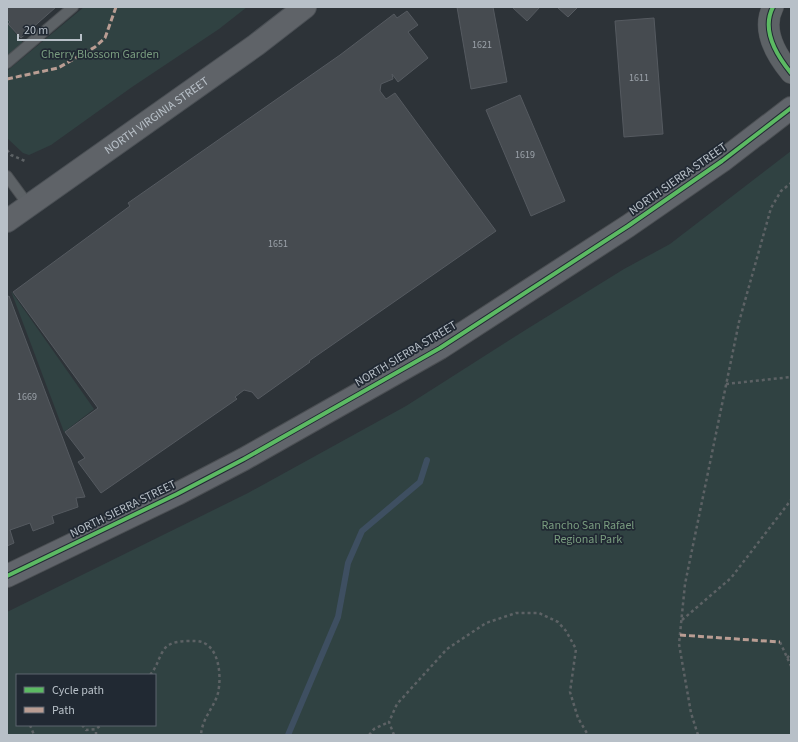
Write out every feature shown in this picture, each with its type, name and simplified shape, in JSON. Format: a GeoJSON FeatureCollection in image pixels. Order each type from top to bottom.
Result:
{"type":"FeatureCollection","features":[{"type":"Feature","properties":{"kind":"main road","name":"NORTH VIRGINIA STREET"},"geometry":{"type":"LineString","coordinates":[[7,221],[256,46],[305,7]]}},
{"type":"Feature","properties":{"kind":"main road","name":"NORTH SIERRA STREET"},"geometry":{"type":"LineString","coordinates":[[7,576],[62,551],[238,462],[440,348],[628,226],[722,161],[791,108]]}},
{"type":"Feature","properties":{"kind":"street"},"geometry":{"type":"LineString","coordinates":[[773,7],[769,29],[770,36],[774,48],[791,73]]}},
{"type":"Feature","properties":{"kind":"lane"},"geometry":{"type":"LineString","coordinates":[[7,63],[73,7]]}},
{"type":"Feature","properties":{"kind":"lane"},"geometry":{"type":"LineString","coordinates":[[7,176],[29,206]]}},
{"type":"Feature","properties":{"kind":"path"},"geometry":{"type":"LineString","coordinates":[[7,150],[10,155],[25,161]]}},
{"type":"Feature","properties":{"kind":"path"},"geometry":{"type":"LineString","coordinates":[[698,735],[691,713],[680,644],[685,584],[739,322],[771,208],[781,191],[791,183]]}},
{"type":"Feature","properties":{"kind":"path"},"geometry":{"type":"LineString","coordinates":[[726,384],[791,377]]}},
{"type":"Feature","properties":{"kind":"path"},"geometry":{"type":"LineString","coordinates":[[682,621],[731,578],[791,500]]}},
{"type":"Feature","properties":{"kind":"path"},"geometry":{"type":"LineString","coordinates":[[368,735],[374,728],[388,722],[397,704],[447,649],[486,623],[516,612],[539,613],[558,622],[566,631],[576,650],[570,692],[578,718],[588,735]]}},
{"type":"Feature","properties":{"kind":"path"},"geometry":{"type":"LineString","coordinates":[[151,674],[156,668],[163,650],[180,640],[202,641],[212,648],[219,666],[218,693],[202,724],[201,735]]}},
{"type":"Feature","properties":{"kind":"path"},"geometry":{"type":"LineString","coordinates":[[780,642],[791,666]]}},
{"type":"Feature","properties":{"kind":"path"},"geometry":{"type":"LineString","coordinates":[[787,658],[791,654]]}},
{"type":"Feature","properties":{"kind":"path"},"geometry":{"type":"LineString","coordinates":[[388,722],[394,735]]}},
{"type":"Feature","properties":{"kind":"path"},"geometry":{"type":"LineString","coordinates":[[83,726],[86,730],[96,729],[99,726]]}},
{"type":"Feature","properties":{"kind":"path"},"geometry":{"type":"LineString","coordinates":[[96,729],[96,735]]}},
{"type":"Feature","properties":{"kind":"green space","name":"Cherry Blossom Garden"},"geometry":{"type":"Polygon","coordinates":[[[84,7],[247,7],[219,29],[132,87],[51,145],[29,155],[23,153],[7,138],[7,71],[84,7]]]}},
{"type":"Feature","properties":{"kind":"green space"},"geometry":{"type":"Polygon","coordinates":[[[7,19],[10,22],[8,24],[23,43],[7,57],[7,19]]]}},
{"type":"Feature","properties":{"kind":"green space","name":"Rancho San Rafael Regional Park"},"geometry":{"type":"Polygon","coordinates":[[[791,151],[791,735],[7,735],[7,612],[248,493],[406,406],[624,269],[670,244],[791,151]]]}},
{"type":"Feature","properties":{"kind":"green space"},"geometry":{"type":"Polygon","coordinates":[[[11,291],[94,409],[64,432],[11,291]]]}},
{"type":"Feature","properties":{"kind":"building"},"geometry":{"type":"Polygon","coordinates":[[[7,7],[56,7],[21,38],[8,24],[10,22],[7,19],[7,7]]]}},
{"type":"Feature","properties":{"kind":"building"},"geometry":{"type":"Polygon","coordinates":[[[457,7],[493,7],[507,82],[471,89],[457,7]]]}},
{"type":"Feature","properties":{"kind":"building"},"geometry":{"type":"Polygon","coordinates":[[[512,7],[540,7],[527,21],[512,7]]]}},
{"type":"Feature","properties":{"kind":"building"},"geometry":{"type":"Polygon","coordinates":[[[557,7],[578,7],[568,17],[557,7]]]}},
{"type":"Feature","properties":{"kind":"building"},"geometry":{"type":"Polygon","coordinates":[[[407,11],[418,25],[408,32],[428,58],[398,82],[392,74],[393,79],[381,84],[380,91],[386,99],[395,93],[496,231],[309,361],[310,362],[258,399],[252,392],[244,390],[235,397],[237,399],[101,493],[78,462],[85,458],[65,432],[98,408],[13,292],[130,206],[128,203],[340,55],[394,14],[397,18],[407,11]]]}},
{"type":"Feature","properties":{"kind":"building"},"geometry":{"type":"Polygon","coordinates":[[[654,18],[663,134],[624,137],[615,21],[654,18]]]}},
{"type":"Feature","properties":{"kind":"building"},"geometry":{"type":"Polygon","coordinates":[[[520,95],[565,201],[531,216],[486,110],[520,95]]]}},
{"type":"Feature","properties":{"kind":"building"},"geometry":{"type":"Polygon","coordinates":[[[9,296],[85,497],[76,498],[78,507],[52,516],[54,523],[33,531],[30,523],[10,530],[14,543],[7,546],[7,297],[9,296]]]}},
{"type":"Feature","properties":{"kind":"waterway"},"geometry":{"type":"LineString","coordinates":[[288,735],[338,617],[348,563],[362,531],[420,482],[427,460]]}},
{"type":"Feature","properties":{"kind":"marked path"},"geometry":{"type":"LineString","coordinates":[[7,79],[58,68],[95,47],[105,38],[116,7]]}},
{"type":"Feature","properties":{"kind":"marked path"},"geometry":{"type":"LineString","coordinates":[[680,635],[780,642]]}},
{"type":"Feature","properties":{"kind":"cycle path"},"geometry":{"type":"LineString","coordinates":[[773,7],[769,25],[772,42],[776,51],[791,73]]}},
{"type":"Feature","properties":{"kind":"cycle path"},"geometry":{"type":"LineString","coordinates":[[7,576],[177,494],[244,459],[440,348],[628,226],[722,161],[791,108]]}}]}
